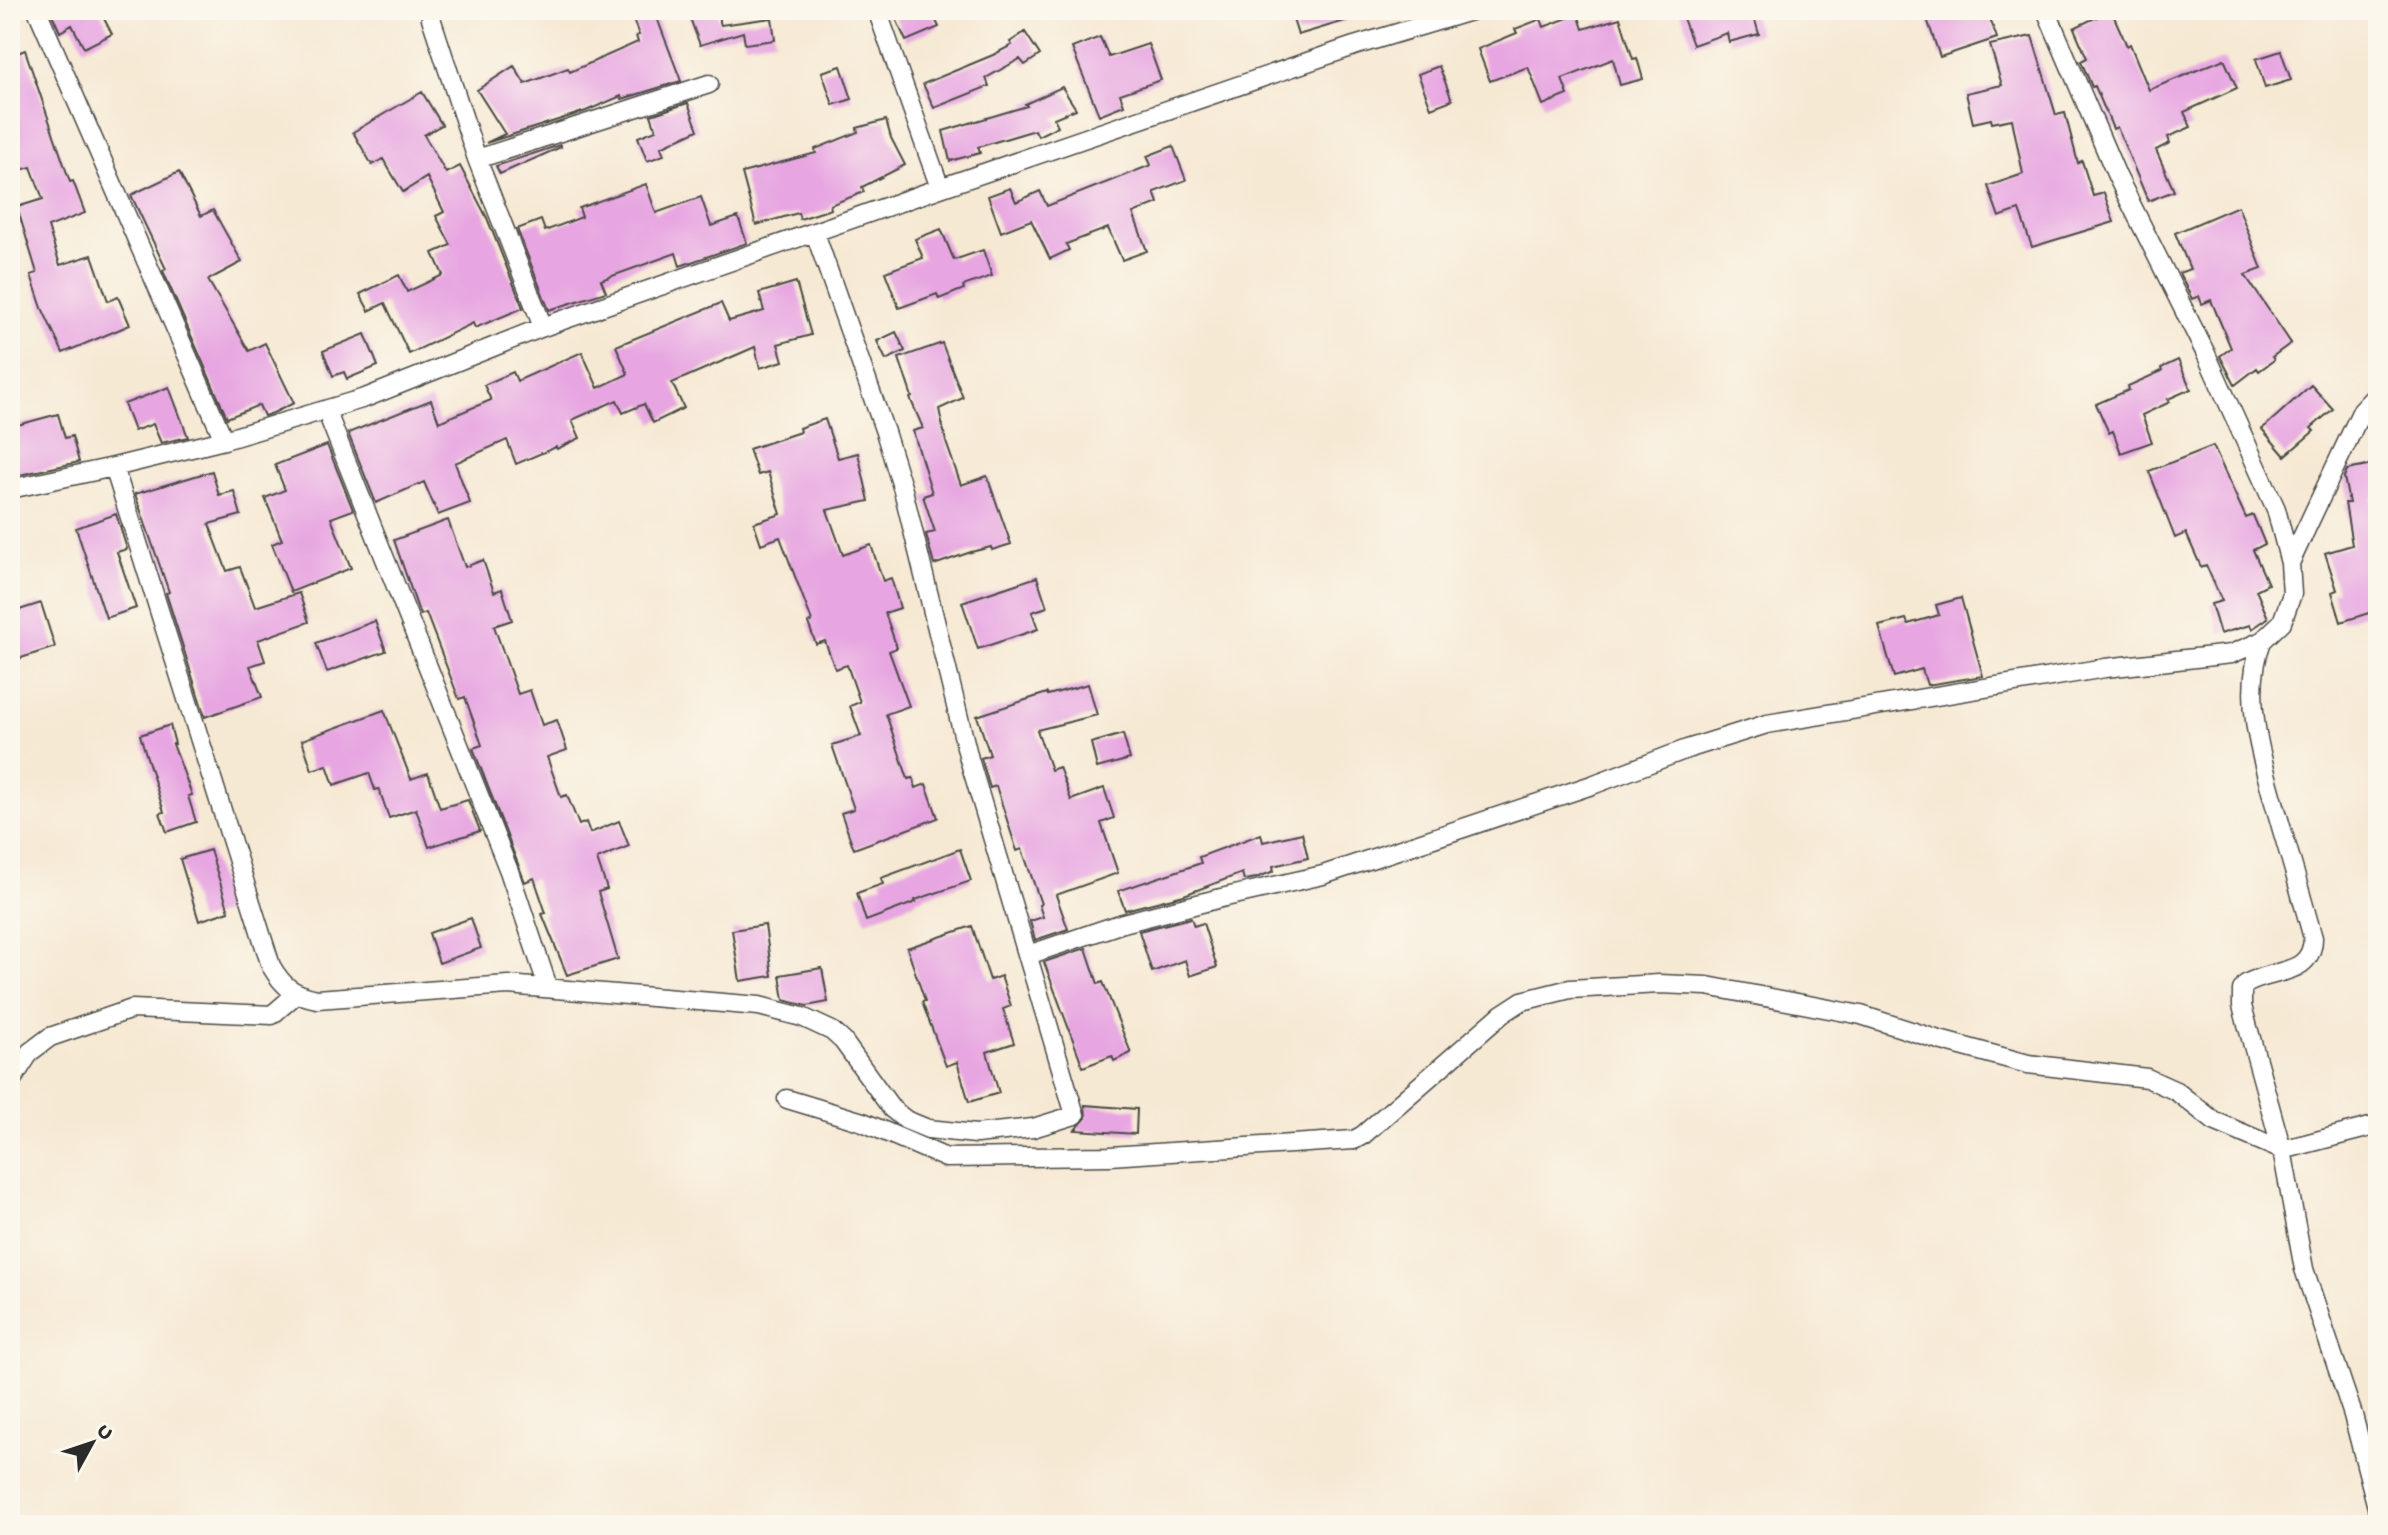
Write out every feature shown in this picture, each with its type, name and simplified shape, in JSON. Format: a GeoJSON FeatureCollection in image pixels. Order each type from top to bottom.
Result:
{"type":"FeatureCollection","features":[{"type":"Feature","properties":{"kind":"street"},"geometry":{"type":"LineString","coordinates":[[37,10],[224,440]]}},
{"type":"Feature","properties":{"kind":"street"},"geometry":{"type":"LineString","coordinates":[[877,10],[940,188]]}},
{"type":"Feature","properties":{"kind":"street"},"geometry":{"type":"LineString","coordinates":[[10,489],[224,440],[365,398],[543,327],[940,188],[1438,15],[1474,10]]}},
{"type":"Feature","properties":{"kind":"street"},"geometry":{"type":"LineString","coordinates":[[1028,955],[1137,920],[1323,875],[1767,724],[2105,668],[2231,654],[2262,641],[2282,622],[2292,594],[2290,563],[2276,509],[2206,354],[2117,176],[2046,10]]}},
{"type":"Feature","properties":{"kind":"street"},"geometry":{"type":"LineString","coordinates":[[431,18],[477,159],[543,327]]}},
{"type":"Feature","properties":{"kind":"street"},"geometry":{"type":"LineString","coordinates":[[477,159],[709,84]]}},
{"type":"Feature","properties":{"kind":"street"},"geometry":{"type":"LineString","coordinates":[[114,467],[271,966],[280,981],[295,995],[317,999],[477,985],[548,987],[759,1006],[802,1017],[838,1035],[892,1109],[906,1120],[928,1129],[976,1134],[1033,1128],[1075,1115],[969,759],[903,490],[815,233]]}},
{"type":"Feature","properties":{"kind":"street"},"geometry":{"type":"LineString","coordinates":[[2290,563],[2362,410],[2378,393]]}},
{"type":"Feature","properties":{"kind":"street"},"geometry":{"type":"LineString","coordinates":[[326,410],[509,871],[548,987]]}},
{"type":"Feature","properties":{"kind":"street"},"geometry":{"type":"LineString","coordinates":[[2262,641],[2255,660],[2253,684],[2259,740],[2313,938],[2311,954],[2300,966],[2253,980],[2242,990],[2242,1006],[2282,1150],[2304,1269],[2353,1415],[2378,1511]]}},
{"type":"Feature","properties":{"kind":"street"},"geometry":{"type":"LineString","coordinates":[[787,1099],[863,1122],[946,1158],[1110,1156],[1354,1140],[1376,1125],[1502,1014],[1522,1001],[1570,989],[1659,984],[1707,986],[1861,1015],[2028,1064],[2147,1078],[2176,1091],[2214,1121],[2282,1150],[2378,1125]]}},
{"type":"Feature","properties":{"kind":"street"},"geometry":{"type":"LineString","coordinates":[[10,1083],[30,1052],[50,1037],[132,1009],[272,1015],[295,995]]}},
{"type":"Feature","properties":{"kind":"building"},"geometry":{"type":"Polygon","coordinates":[[[50,10],[103,10],[100,11],[112,34],[84,48],[72,25],[60,32],[50,10]]]}},
{"type":"Feature","properties":{"kind":"building"},"geometry":{"type":"Polygon","coordinates":[[[654,10],[681,81],[622,99],[621,96],[586,111],[486,143],[505,134],[477,90],[514,66],[525,84],[568,68],[570,72],[638,42],[636,36],[639,35],[631,15],[654,10]]]}},
{"type":"Feature","properties":{"kind":"building"},"geometry":{"type":"Polygon","coordinates":[[[687,10],[716,10],[721,25],[772,18],[775,40],[745,44],[743,32],[700,45],[687,10]]]}},
{"type":"Feature","properties":{"kind":"building"},"geometry":{"type":"Polygon","coordinates":[[[892,10],[931,10],[939,27],[906,41],[892,10]]]}},
{"type":"Feature","properties":{"kind":"building"},"geometry":{"type":"Polygon","coordinates":[[[1290,10],[1367,10],[1368,14],[1298,35],[1290,10]]]}},
{"type":"Feature","properties":{"kind":"building"},"geometry":{"type":"Polygon","coordinates":[[[1680,10],[1752,10],[1759,34],[1729,42],[1727,33],[1693,45],[1680,10]]]}},
{"type":"Feature","properties":{"kind":"building"},"geometry":{"type":"Polygon","coordinates":[[[1924,10],[1987,10],[1997,38],[1940,57],[1924,10]]]}},
{"type":"Feature","properties":{"kind":"building"},"geometry":{"type":"Polygon","coordinates":[[[2111,10],[2127,46],[2130,44],[2149,90],[2224,59],[2237,88],[2184,112],[2191,127],[2168,137],[2170,143],[2156,150],[2174,191],[2148,201],[2117,127],[2113,129],[2095,86],[2092,87],[2081,61],[2087,58],[2074,28],[2111,10]]]}},
{"type":"Feature","properties":{"kind":"building"},"geometry":{"type":"Polygon","coordinates":[[[1578,14],[1583,29],[1620,18],[1643,79],[1620,85],[1613,59],[1562,79],[1568,95],[1543,105],[1528,67],[1490,81],[1478,49],[1541,19],[1544,27],[1578,14]]]}},
{"type":"Feature","properties":{"kind":"building"},"geometry":{"type":"Polygon","coordinates":[[[1025,32],[1040,55],[1025,65],[1020,59],[986,78],[989,86],[934,108],[923,84],[993,55],[1012,45],[1010,42],[1025,32]]]}},
{"type":"Feature","properties":{"kind":"building"},"geometry":{"type":"Polygon","coordinates":[[[2032,36],[2056,115],[2065,113],[2078,163],[2082,161],[2093,196],[2104,193],[2114,222],[2032,247],[2019,210],[1999,217],[1988,186],[2023,174],[2012,119],[1973,123],[1966,93],[2002,85],[1990,45],[2032,36]]]}},
{"type":"Feature","properties":{"kind":"building"},"geometry":{"type":"Polygon","coordinates":[[[1100,37],[1109,57],[1148,44],[1161,80],[1120,94],[1124,105],[1099,115],[1072,48],[1100,37]]]}},
{"type":"Feature","properties":{"kind":"building"},"geometry":{"type":"Polygon","coordinates":[[[25,50],[70,182],[73,181],[85,213],[48,227],[60,265],[92,255],[108,301],[118,297],[130,325],[63,353],[31,275],[37,273],[17,207],[43,199],[31,167],[10,173],[10,56],[25,50]]]}},
{"type":"Feature","properties":{"kind":"building"},"geometry":{"type":"Polygon","coordinates":[[[2281,51],[2291,80],[2265,88],[2256,59],[2281,51]]]}},
{"type":"Feature","properties":{"kind":"building"},"geometry":{"type":"Polygon","coordinates":[[[841,66],[852,99],[833,105],[822,72],[841,66]]]}},
{"type":"Feature","properties":{"kind":"building"},"geometry":{"type":"Polygon","coordinates":[[[1439,66],[1452,100],[1431,108],[1418,74],[1439,66]]]}},
{"type":"Feature","properties":{"kind":"building"},"geometry":{"type":"Polygon","coordinates":[[[1062,87],[1076,109],[1054,118],[1058,126],[1038,136],[1035,130],[978,147],[980,153],[950,161],[943,131],[1027,106],[1025,104],[1062,87]]]}},
{"type":"Feature","properties":{"kind":"building"},"geometry":{"type":"Polygon","coordinates":[[[422,92],[442,125],[424,135],[446,173],[460,166],[487,218],[523,308],[475,328],[473,323],[409,354],[385,303],[369,311],[360,294],[399,275],[407,292],[443,275],[433,253],[451,245],[436,216],[444,212],[427,177],[403,192],[383,159],[372,165],[353,132],[422,92]]]}},
{"type":"Feature","properties":{"kind":"building"},"geometry":{"type":"Polygon","coordinates":[[[688,103],[698,130],[661,147],[664,155],[647,161],[638,137],[656,130],[651,115],[688,103]]]}},
{"type":"Feature","properties":{"kind":"building"},"geometry":{"type":"Polygon","coordinates":[[[886,120],[905,165],[862,187],[864,192],[830,205],[831,209],[800,219],[798,213],[756,225],[742,173],[816,153],[815,149],[858,132],[857,128],[886,120]]]}},
{"type":"Feature","properties":{"kind":"building"},"geometry":{"type":"Polygon","coordinates":[[[560,145],[500,174],[496,166],[560,145]]]}},
{"type":"Feature","properties":{"kind":"building"},"geometry":{"type":"Polygon","coordinates":[[[1173,146],[1186,180],[1154,192],[1158,203],[1133,213],[1147,251],[1122,260],[1108,228],[1066,244],[1069,250],[1050,259],[1031,220],[1001,232],[988,196],[1010,188],[1016,202],[1040,191],[1047,206],[1151,165],[1147,156],[1173,146]]]}},
{"type":"Feature","properties":{"kind":"building"},"geometry":{"type":"Polygon","coordinates":[[[179,172],[201,216],[213,210],[242,262],[208,280],[249,351],[265,343],[294,403],[273,413],[264,416],[259,405],[227,418],[163,271],[166,269],[131,195],[179,172]]]}},
{"type":"Feature","properties":{"kind":"building"},"geometry":{"type":"Polygon","coordinates":[[[646,184],[656,213],[701,197],[711,226],[738,217],[747,243],[680,266],[676,253],[601,280],[606,292],[549,310],[517,229],[541,220],[545,231],[582,217],[579,208],[646,184]]]}},
{"type":"Feature","properties":{"kind":"building"},"geometry":{"type":"Polygon","coordinates":[[[2238,206],[2262,269],[2245,275],[2291,343],[2272,357],[2274,360],[2259,371],[2257,368],[2235,385],[2220,356],[2231,348],[2211,300],[2202,304],[2199,296],[2192,299],[2179,273],[2190,269],[2175,233],[2238,206]]]}},
{"type":"Feature","properties":{"kind":"building"},"geometry":{"type":"Polygon","coordinates":[[[941,229],[954,260],[983,250],[992,276],[939,299],[937,294],[899,308],[885,272],[923,258],[915,239],[941,229]]]}},
{"type":"Feature","properties":{"kind":"building"},"geometry":{"type":"Polygon","coordinates":[[[796,282],[811,335],[778,344],[783,361],[760,368],[755,347],[672,383],[684,408],[653,423],[644,404],[623,413],[617,400],[572,420],[580,438],[557,449],[516,464],[507,440],[455,463],[470,503],[438,515],[424,482],[376,503],[348,433],[431,400],[439,422],[491,400],[484,385],[513,372],[517,381],[582,352],[598,388],[628,374],[616,346],[721,303],[729,321],[764,311],[759,293],[796,282]]]}},
{"type":"Feature","properties":{"kind":"building"},"geometry":{"type":"Polygon","coordinates":[[[896,332],[905,351],[886,360],[877,341],[896,332]]]}},
{"type":"Feature","properties":{"kind":"building"},"geometry":{"type":"Polygon","coordinates":[[[365,334],[378,366],[347,379],[344,372],[333,376],[323,351],[365,334]]]}},
{"type":"Feature","properties":{"kind":"building"},"geometry":{"type":"Polygon","coordinates":[[[942,343],[963,398],[939,409],[946,442],[961,485],[987,476],[1011,544],[971,552],[934,565],[926,534],[935,532],[923,496],[932,493],[913,431],[923,428],[910,398],[899,358],[942,343]]]}},
{"type":"Feature","properties":{"kind":"building"},"geometry":{"type":"Polygon","coordinates":[[[2178,360],[2191,389],[2142,415],[2152,442],[2121,453],[2113,431],[2109,433],[2096,404],[2129,390],[2128,386],[2178,360]]]}},
{"type":"Feature","properties":{"kind":"building"},"geometry":{"type":"Polygon","coordinates":[[[2311,385],[2333,409],[2311,428],[2314,431],[2285,456],[2262,429],[2311,385]]]}},
{"type":"Feature","properties":{"kind":"building"},"geometry":{"type":"Polygon","coordinates":[[[169,387],[188,437],[161,443],[153,424],[134,431],[124,404],[169,387]]]}},
{"type":"Feature","properties":{"kind":"building"},"geometry":{"type":"Polygon","coordinates":[[[58,414],[65,438],[72,436],[79,462],[10,477],[10,427],[58,414]]]}},
{"type":"Feature","properties":{"kind":"building"},"geometry":{"type":"Polygon","coordinates":[[[825,419],[838,458],[858,453],[869,501],[827,510],[843,555],[871,545],[883,581],[891,578],[900,608],[885,613],[897,648],[889,651],[909,706],[886,714],[908,779],[913,778],[916,788],[926,784],[938,818],[854,849],[841,813],[854,809],[832,745],[861,736],[850,706],[860,702],[847,665],[835,669],[825,641],[816,644],[808,623],[812,621],[780,537],[761,544],[754,523],[781,514],[768,472],[758,475],[749,449],[800,432],[799,428],[825,419]]]}},
{"type":"Feature","properties":{"kind":"building"},"geometry":{"type":"Polygon","coordinates":[[[327,445],[353,510],[331,518],[351,568],[291,592],[272,544],[282,540],[265,498],[285,490],[275,465],[327,445]]]}},
{"type":"Feature","properties":{"kind":"building"},"geometry":{"type":"Polygon","coordinates":[[[2213,446],[2246,518],[2253,515],[2265,544],[2253,550],[2268,584],[2256,590],[2268,618],[2252,629],[2250,625],[2220,634],[2211,604],[2222,601],[2206,565],[2201,567],[2186,533],[2175,538],[2149,471],[2213,446]]]}},
{"type":"Feature","properties":{"kind":"building"},"geometry":{"type":"Polygon","coordinates":[[[2378,464],[2378,496],[2373,497],[2378,527],[2378,610],[2341,622],[2332,592],[2337,590],[2325,553],[2352,545],[2345,503],[2349,503],[2344,477],[2347,470],[2378,464]]]}},
{"type":"Feature","properties":{"kind":"building"},"geometry":{"type":"Polygon","coordinates":[[[212,471],[219,495],[234,491],[241,515],[209,524],[227,571],[240,567],[255,607],[299,593],[309,622],[258,640],[265,661],[250,666],[262,697],[205,717],[166,593],[169,592],[135,494],[212,471]]]}},
{"type":"Feature","properties":{"kind":"building"},"geometry":{"type":"Polygon","coordinates":[[[116,514],[127,549],[117,552],[136,608],[106,618],[76,528],[116,514]]]}},
{"type":"Feature","properties":{"kind":"building"},"geometry":{"type":"Polygon","coordinates":[[[448,520],[465,567],[483,560],[494,592],[502,589],[512,620],[494,626],[518,694],[530,690],[542,725],[557,720],[567,750],[547,757],[561,797],[567,795],[579,825],[586,822],[590,833],[619,821],[629,846],[597,859],[607,889],[598,892],[618,959],[567,975],[542,914],[546,913],[534,878],[525,882],[473,748],[482,745],[465,697],[459,699],[426,613],[420,615],[394,540],[448,520]]]}},
{"type":"Feature","properties":{"kind":"building"},"geometry":{"type":"Polygon","coordinates":[[[1037,577],[1047,607],[1032,612],[1038,629],[978,649],[962,602],[1037,577]]]}},
{"type":"Feature","properties":{"kind":"building"},"geometry":{"type":"Polygon","coordinates":[[[1961,598],[1983,676],[1927,685],[1922,669],[1894,677],[1879,626],[1906,619],[1908,624],[1939,615],[1936,605],[1961,598]]]}},
{"type":"Feature","properties":{"kind":"building"},"geometry":{"type":"Polygon","coordinates":[[[41,603],[55,647],[15,660],[10,645],[10,613],[41,603]]]}},
{"type":"Feature","properties":{"kind":"building"},"geometry":{"type":"Polygon","coordinates":[[[375,621],[386,651],[327,672],[316,643],[375,621]]]}},
{"type":"Feature","properties":{"kind":"building"},"geometry":{"type":"Polygon","coordinates":[[[1088,684],[1097,715],[1037,730],[1051,770],[1059,767],[1071,800],[1104,788],[1114,818],[1101,823],[1118,873],[1056,895],[1068,929],[1035,940],[1030,921],[1043,917],[1041,904],[1022,849],[1017,851],[996,786],[990,788],[981,758],[990,755],[977,716],[1047,693],[1088,684]]]}},
{"type":"Feature","properties":{"kind":"building"},"geometry":{"type":"Polygon","coordinates":[[[384,710],[411,779],[428,773],[440,808],[468,800],[480,831],[429,847],[416,809],[389,818],[379,789],[375,790],[369,773],[334,785],[327,765],[312,770],[302,740],[384,710]]]}},
{"type":"Feature","properties":{"kind":"building"},"geometry":{"type":"Polygon","coordinates":[[[170,725],[173,744],[192,795],[188,796],[196,822],[167,832],[160,813],[164,812],[140,735],[170,725]]]}},
{"type":"Feature","properties":{"kind":"building"},"geometry":{"type":"Polygon","coordinates":[[[1123,734],[1130,759],[1097,768],[1091,743],[1123,734]]]}},
{"type":"Feature","properties":{"kind":"building"},"geometry":{"type":"Polygon","coordinates":[[[1302,833],[1308,858],[1273,866],[1274,871],[1256,878],[1244,880],[1242,873],[1184,895],[1125,910],[1118,891],[1201,863],[1199,857],[1261,834],[1263,842],[1302,833]]]}},
{"type":"Feature","properties":{"kind":"building"},"geometry":{"type":"Polygon","coordinates":[[[960,849],[971,881],[866,921],[857,893],[883,884],[881,878],[960,849]]]}},
{"type":"Feature","properties":{"kind":"building"},"geometry":{"type":"Polygon","coordinates":[[[210,850],[229,911],[199,921],[180,859],[210,850]]]}},
{"type":"Feature","properties":{"kind":"building"},"geometry":{"type":"Polygon","coordinates":[[[471,918],[481,948],[439,963],[429,933],[471,918]]]}},
{"type":"Feature","properties":{"kind":"building"},"geometry":{"type":"Polygon","coordinates":[[[1191,918],[1194,926],[1203,923],[1217,967],[1190,976],[1185,960],[1152,972],[1139,931],[1191,918]]]}},
{"type":"Feature","properties":{"kind":"building"},"geometry":{"type":"Polygon","coordinates":[[[765,925],[772,976],[740,981],[732,930],[765,925]]]}},
{"type":"Feature","properties":{"kind":"building"},"geometry":{"type":"Polygon","coordinates":[[[972,926],[990,980],[1001,976],[1011,1006],[1003,1009],[1014,1043],[987,1052],[999,1093],[969,1102],[957,1062],[946,1066],[922,1002],[925,1001],[907,948],[972,926]]]}},
{"type":"Feature","properties":{"kind":"building"},"geometry":{"type":"Polygon","coordinates":[[[1086,948],[1098,984],[1103,982],[1131,1053],[1114,1061],[1112,1056],[1083,1067],[1044,962],[1086,948]]]}},
{"type":"Feature","properties":{"kind":"building"},"geometry":{"type":"Polygon","coordinates":[[[822,968],[828,1002],[807,1006],[784,1000],[780,975],[822,968]]]}},
{"type":"Feature","properties":{"kind":"building"},"geometry":{"type":"Polygon","coordinates":[[[1085,1105],[1137,1109],[1136,1134],[1075,1130],[1086,1118],[1085,1105]]]}}]}
